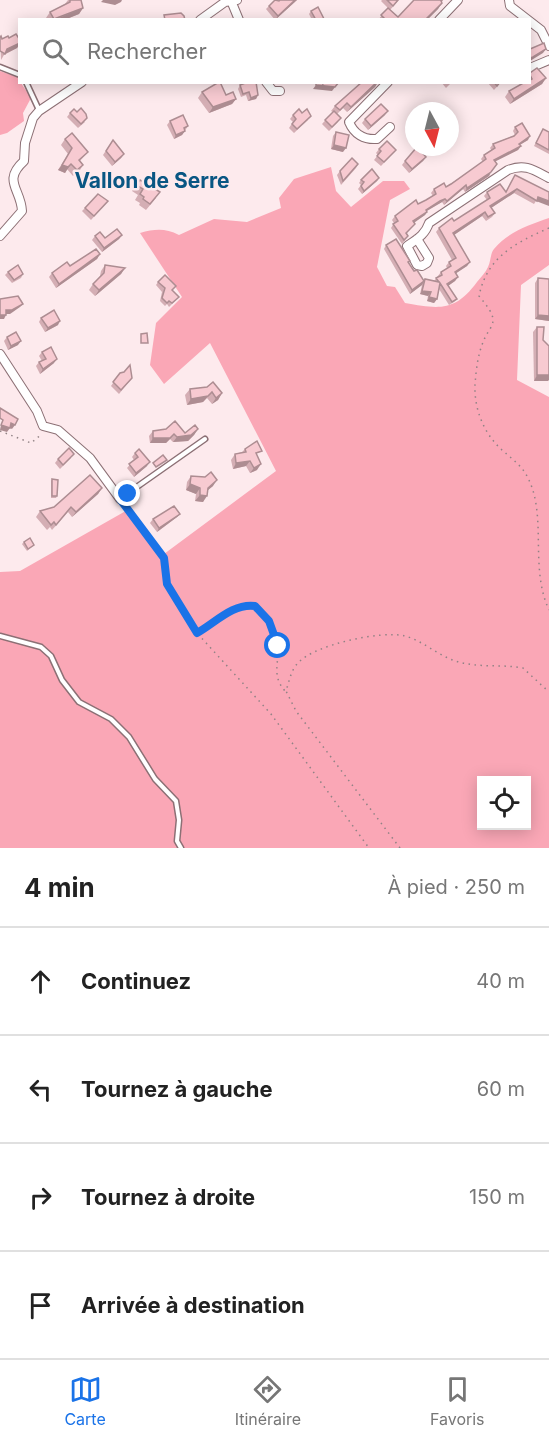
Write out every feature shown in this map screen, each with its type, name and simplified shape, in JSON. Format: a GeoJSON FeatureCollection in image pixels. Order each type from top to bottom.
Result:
{"type":"FeatureCollection","features":[{"type":"Feature","properties":{"kind":"street"},"geometry":{"type":"LineString","coordinates":[[441,18],[458,0]]}},
{"type":"Feature","properties":{"kind":"street"},"geometry":{"type":"LineString","coordinates":[[509,0],[510,6],[526,18]]}},
{"type":"Feature","properties":{"kind":"street"},"geometry":{"type":"LineString","coordinates":[[203,18],[225,2],[235,1],[239,18]]}},
{"type":"Feature","properties":{"kind":"street"},"geometry":{"type":"LineString","coordinates":[[531,22],[541,30],[549,46]]}},
{"type":"Feature","properties":{"kind":"street"},"geometry":{"type":"LineString","coordinates":[[531,68],[549,60]]}},
{"type":"Feature","properties":{"kind":"street"},"geometry":{"type":"LineString","coordinates":[[0,236],[22,211],[13,180],[17,168],[24,161],[25,143],[33,118],[39,111],[79,84]]}},
{"type":"Feature","properties":{"kind":"street"},"geometry":{"type":"LineString","coordinates":[[268,84],[273,91],[280,91]]}},
{"type":"Feature","properties":{"kind":"street"},"geometry":{"type":"LineString","coordinates":[[386,84],[349,122],[361,137],[371,140],[377,139],[390,127]]}},
{"type":"Feature","properties":{"kind":"street"},"geometry":{"type":"LineString","coordinates":[[417,239],[425,234],[429,223],[508,170],[519,165],[527,166],[549,178]]}},
{"type":"Feature","properties":{"kind":"street"},"geometry":{"type":"LineString","coordinates":[[0,354],[43,426],[58,430],[90,458],[120,499]]}},
{"type":"Feature","properties":{"kind":"lane"},"geometry":{"type":"LineString","coordinates":[[0,67],[18,74]]}},
{"type":"Feature","properties":{"kind":"lane"},"geometry":{"type":"LineString","coordinates":[[27,84],[39,111]]}},
{"type":"Feature","properties":{"kind":"lane"},"geometry":{"type":"LineString","coordinates":[[120,499],[205,438]]}},
{"type":"Feature","properties":{"kind":"lane"},"geometry":{"type":"LineString","coordinates":[[0,636],[41,647],[51,657],[62,680],[79,702],[111,720],[129,737],[155,779],[176,801],[179,820],[177,841],[181,848]]}},
{"type":"Feature","properties":{"kind":"path"},"geometry":{"type":"LineString","coordinates":[[549,228],[518,242],[496,258],[483,280],[479,296],[492,315],[492,327],[484,339],[475,386],[481,424],[528,477],[534,495],[538,527],[540,583],[549,610]]}},
{"type":"Feature","properties":{"kind":"path"},"geometry":{"type":"LineString","coordinates":[[0,431],[31,442],[48,428]]}},
{"type":"Feature","properties":{"kind":"path"},"geometry":{"type":"LineString","coordinates":[[120,499],[164,558],[167,584],[197,633],[271,714],[369,848]]}},
{"type":"Feature","properties":{"kind":"path"},"geometry":{"type":"LineString","coordinates":[[197,633],[232,610],[246,605],[255,606],[269,621],[278,646],[275,671],[278,683],[286,691],[296,711],[400,848]]}},
{"type":"Feature","properties":{"kind":"path"},"geometry":{"type":"LineString","coordinates":[[286,691],[294,667],[300,660],[349,639],[389,634],[413,639],[437,654],[458,662],[487,667],[523,668],[549,692]]}},
{"type":"Feature","properties":{"kind":"shaded area"},"geometry":{"type":"Polygon","coordinates":[[[0,71],[17,77],[18,84],[22,84],[31,98],[23,113],[24,121],[0,135],[0,71]]]}},
{"type":"Feature","properties":{"kind":"shaded area"},"geometry":{"type":"Polygon","coordinates":[[[331,167],[336,191],[351,207],[383,181],[404,181],[410,189],[390,200],[377,267],[387,286],[395,287],[405,303],[437,307],[454,303],[469,292],[486,271],[493,251],[506,238],[549,218],[549,265],[521,285],[517,380],[549,397],[549,848],[0,848],[0,572],[20,571],[131,508],[164,554],[276,471],[210,343],[164,384],[150,365],[156,323],[182,297],[140,233],[160,230],[179,235],[214,219],[247,222],[281,208],[279,198],[294,179],[331,167]]]}},
{"type":"Feature","properties":{"kind":"building"},"geometry":{"type":"Polygon","coordinates":[[[70,0],[81,0],[83,8],[53,18],[50,12],[70,0]]]}},
{"type":"Feature","properties":{"kind":"building"},"geometry":{"type":"Polygon","coordinates":[[[275,0],[295,0],[278,16],[269,6],[275,0]]]}},
{"type":"Feature","properties":{"kind":"building"},"geometry":{"type":"Polygon","coordinates":[[[387,0],[398,0],[393,6],[387,0]]]}},
{"type":"Feature","properties":{"kind":"building"},"geometry":{"type":"Polygon","coordinates":[[[414,0],[442,0],[442,3],[427,18],[384,18],[381,15],[388,8],[398,17],[414,0]]]}},
{"type":"Feature","properties":{"kind":"building"},"geometry":{"type":"Polygon","coordinates":[[[318,7],[324,18],[315,18],[311,11],[318,7]]]}},
{"type":"Feature","properties":{"kind":"building"},"geometry":{"type":"Polygon","coordinates":[[[181,13],[184,18],[165,18],[164,15],[181,13]]]}},
{"type":"Feature","properties":{"kind":"building"},"geometry":{"type":"Polygon","coordinates":[[[16,34],[18,44],[7,49],[5,54],[0,51],[0,37],[2,39],[8,36],[9,38],[16,34]]]}},
{"type":"Feature","properties":{"kind":"building"},"geometry":{"type":"Polygon","coordinates":[[[544,43],[546,49],[531,58],[531,49],[544,43]]]}},
{"type":"Feature","properties":{"kind":"building"},"geometry":{"type":"Polygon","coordinates":[[[537,68],[546,78],[514,99],[509,91],[521,84],[531,84],[531,72],[537,68]]]}},
{"type":"Feature","properties":{"kind":"building"},"geometry":{"type":"Polygon","coordinates":[[[216,84],[221,84],[226,95],[233,92],[236,99],[213,107],[202,92],[216,84]]]}},
{"type":"Feature","properties":{"kind":"building"},"geometry":{"type":"Polygon","coordinates":[[[256,84],[258,95],[251,98],[249,92],[243,94],[240,85],[256,84]]]}},
{"type":"Feature","properties":{"kind":"building"},"geometry":{"type":"Polygon","coordinates":[[[316,84],[337,84],[335,87],[316,84]]]}},
{"type":"Feature","properties":{"kind":"building"},"geometry":{"type":"Polygon","coordinates":[[[360,84],[375,84],[351,107],[347,103],[340,110],[335,106],[360,84]]]}},
{"type":"Feature","properties":{"kind":"building"},"geometry":{"type":"Polygon","coordinates":[[[381,104],[388,111],[371,126],[365,119],[381,104]]]}},
{"type":"Feature","properties":{"kind":"building"},"geometry":{"type":"Polygon","coordinates":[[[81,108],[87,118],[81,124],[70,113],[74,109],[77,112],[81,108]]]}},
{"type":"Feature","properties":{"kind":"building"},"geometry":{"type":"Polygon","coordinates":[[[299,109],[302,113],[307,109],[311,116],[297,129],[292,124],[296,119],[293,115],[299,109]]]}},
{"type":"Feature","properties":{"kind":"building"},"geometry":{"type":"Polygon","coordinates":[[[334,111],[341,118],[332,127],[325,120],[334,111]]]}},
{"type":"Feature","properties":{"kind":"building"},"geometry":{"type":"Polygon","coordinates":[[[183,115],[188,126],[184,128],[185,131],[176,135],[170,121],[183,115]]]}},
{"type":"Feature","properties":{"kind":"building"},"geometry":{"type":"Polygon","coordinates":[[[522,123],[530,136],[519,144],[521,146],[494,160],[497,164],[491,172],[467,188],[466,185],[447,201],[445,199],[440,201],[426,210],[427,212],[413,221],[415,224],[406,233],[408,236],[404,240],[393,224],[398,221],[395,216],[416,200],[418,204],[436,194],[434,189],[444,183],[446,187],[486,159],[484,155],[495,148],[493,144],[514,136],[518,132],[515,127],[522,123]]]}},
{"type":"Feature","properties":{"kind":"building"},"geometry":{"type":"Polygon","coordinates":[[[543,129],[549,132],[549,150],[536,143],[543,129]]]}},
{"type":"Feature","properties":{"kind":"building"},"geometry":{"type":"Polygon","coordinates":[[[336,132],[349,135],[346,148],[334,145],[336,132]]]}},
{"type":"Feature","properties":{"kind":"building"},"geometry":{"type":"Polygon","coordinates":[[[72,133],[88,152],[79,160],[83,165],[77,170],[71,164],[68,167],[62,165],[72,148],[65,139],[72,133]]]}},
{"type":"Feature","properties":{"kind":"building"},"geometry":{"type":"Polygon","coordinates":[[[113,140],[124,154],[115,162],[106,151],[113,140]]]}},
{"type":"Feature","properties":{"kind":"building"},"geometry":{"type":"Polygon","coordinates":[[[387,141],[396,150],[384,162],[377,156],[381,151],[379,149],[387,141]]]}},
{"type":"Feature","properties":{"kind":"building"},"geometry":{"type":"Polygon","coordinates":[[[409,156],[426,157],[412,169],[405,161],[409,156]]]}},
{"type":"Feature","properties":{"kind":"building"},"geometry":{"type":"Polygon","coordinates":[[[352,158],[358,164],[343,181],[340,171],[352,158]]]}},
{"type":"Feature","properties":{"kind":"building"},"geometry":{"type":"Polygon","coordinates":[[[372,169],[379,178],[364,191],[361,186],[364,182],[361,180],[372,169]]]}},
{"type":"Feature","properties":{"kind":"building"},"geometry":{"type":"Polygon","coordinates":[[[515,175],[549,192],[549,201],[538,197],[537,201],[517,189],[490,206],[495,213],[488,217],[485,212],[453,233],[470,262],[455,272],[458,277],[447,284],[457,299],[452,302],[440,283],[437,299],[429,297],[431,292],[422,291],[425,279],[439,282],[436,278],[451,266],[449,262],[456,258],[439,228],[452,218],[454,221],[490,198],[487,192],[500,184],[506,192],[515,175]]]}},
{"type":"Feature","properties":{"kind":"building"},"geometry":{"type":"Polygon","coordinates":[[[140,180],[160,192],[150,204],[140,194],[143,189],[136,185],[140,180]]]}},
{"type":"Feature","properties":{"kind":"building"},"geometry":{"type":"Polygon","coordinates":[[[98,194],[108,201],[94,216],[85,208],[98,194]]]}},
{"type":"Feature","properties":{"kind":"building"},"geometry":{"type":"Polygon","coordinates":[[[117,229],[122,235],[104,248],[95,236],[100,232],[105,238],[117,229]]]}},
{"type":"Feature","properties":{"kind":"building"},"geometry":{"type":"Polygon","coordinates":[[[396,239],[414,271],[417,270],[424,281],[412,290],[386,245],[396,239]]]}},
{"type":"Feature","properties":{"kind":"building"},"geometry":{"type":"Polygon","coordinates":[[[96,249],[100,254],[59,284],[52,273],[67,262],[70,266],[96,249]]]}},
{"type":"Feature","properties":{"kind":"building"},"geometry":{"type":"Polygon","coordinates":[[[18,265],[23,274],[14,280],[8,272],[18,265]]]}},
{"type":"Feature","properties":{"kind":"building"},"geometry":{"type":"Polygon","coordinates":[[[105,265],[125,268],[99,290],[93,284],[104,273],[105,265]]]}},
{"type":"Feature","properties":{"kind":"building"},"geometry":{"type":"Polygon","coordinates":[[[165,275],[176,286],[172,290],[179,297],[172,303],[169,301],[167,303],[162,298],[165,288],[158,282],[165,275]]]}},
{"type":"Feature","properties":{"kind":"building"},"geometry":{"type":"Polygon","coordinates":[[[538,278],[549,279],[549,316],[538,315],[538,278]]]}},
{"type":"Feature","properties":{"kind":"building"},"geometry":{"type":"Polygon","coordinates":[[[18,296],[23,304],[12,310],[6,310],[6,315],[0,315],[0,299],[18,296]]]}},
{"type":"Feature","properties":{"kind":"building"},"geometry":{"type":"Polygon","coordinates":[[[54,310],[60,321],[48,328],[41,318],[54,310]]]}},
{"type":"Feature","properties":{"kind":"building"},"geometry":{"type":"Polygon","coordinates":[[[537,327],[544,327],[543,340],[549,346],[549,375],[537,375],[537,327]]]}},
{"type":"Feature","properties":{"kind":"building"},"geometry":{"type":"Polygon","coordinates":[[[16,332],[21,341],[11,346],[7,337],[16,332]]]}},
{"type":"Feature","properties":{"kind":"building"},"geometry":{"type":"Polygon","coordinates":[[[147,333],[148,343],[141,343],[141,334],[147,333]]]}},
{"type":"Feature","properties":{"kind":"building"},"geometry":{"type":"Polygon","coordinates":[[[51,347],[57,359],[43,369],[39,362],[46,359],[42,352],[51,347]]]}},
{"type":"Feature","properties":{"kind":"building"},"geometry":{"type":"Polygon","coordinates":[[[130,365],[132,378],[121,390],[113,382],[130,365]]]}},
{"type":"Feature","properties":{"kind":"building"},"geometry":{"type":"Polygon","coordinates":[[[213,382],[222,393],[216,398],[212,392],[208,396],[191,399],[190,389],[207,387],[213,382]]]}},
{"type":"Feature","properties":{"kind":"building"},"geometry":{"type":"Polygon","coordinates":[[[0,408],[18,419],[15,425],[11,423],[10,428],[1,425],[3,420],[0,418],[0,408]]]}},
{"type":"Feature","properties":{"kind":"building"},"geometry":{"type":"Polygon","coordinates":[[[175,421],[185,433],[195,425],[198,429],[191,435],[177,437],[174,434],[170,438],[153,438],[153,431],[166,429],[175,421]]]}},
{"type":"Feature","properties":{"kind":"building"},"geometry":{"type":"Polygon","coordinates":[[[257,441],[262,451],[256,453],[261,464],[254,468],[250,461],[236,463],[235,454],[246,452],[245,449],[257,441]]]}},
{"type":"Feature","properties":{"kind":"building"},"geometry":{"type":"Polygon","coordinates":[[[69,448],[74,454],[63,465],[58,459],[69,448]]]}},
{"type":"Feature","properties":{"kind":"building"},"geometry":{"type":"Polygon","coordinates":[[[139,449],[150,462],[136,473],[129,464],[138,457],[135,453],[139,449]]]}},
{"type":"Feature","properties":{"kind":"building"},"geometry":{"type":"Polygon","coordinates":[[[163,455],[167,460],[156,467],[153,463],[163,455]]]}},
{"type":"Feature","properties":{"kind":"building"},"geometry":{"type":"Polygon","coordinates":[[[211,472],[217,480],[208,488],[207,496],[200,495],[200,488],[190,484],[191,476],[205,477],[211,472]]]}},
{"type":"Feature","properties":{"kind":"building"},"geometry":{"type":"Polygon","coordinates":[[[90,475],[102,488],[76,512],[71,507],[56,525],[54,522],[51,525],[40,511],[54,507],[90,475]]]}},
{"type":"Feature","properties":{"kind":"building"},"geometry":{"type":"Polygon","coordinates":[[[52,479],[58,480],[57,496],[52,496],[52,479]]]}},
{"type":"Feature","properties":{"kind":"building"},"geometry":{"type":"Polygon","coordinates":[[[174,506],[180,514],[159,528],[153,519],[174,506]]]}},
{"type":"Feature","properties":{"kind":"building"},"geometry":{"type":"Polygon","coordinates":[[[30,538],[34,545],[28,549],[24,542],[30,538]]]}},
{"type":"Feature","properties":{"kind":"district","name":"Vallon de Serre"},"geometry":{"type":"Point","coordinates":[152,180]}},
{"type":"Feature","properties":{"kind":"route"},"geometry":{"type":"LineString","coordinates":[[128,494],[120,499],[164,558],[167,584],[197,633],[232,610],[246,605],[255,606],[269,621],[278,646]]}}]}
